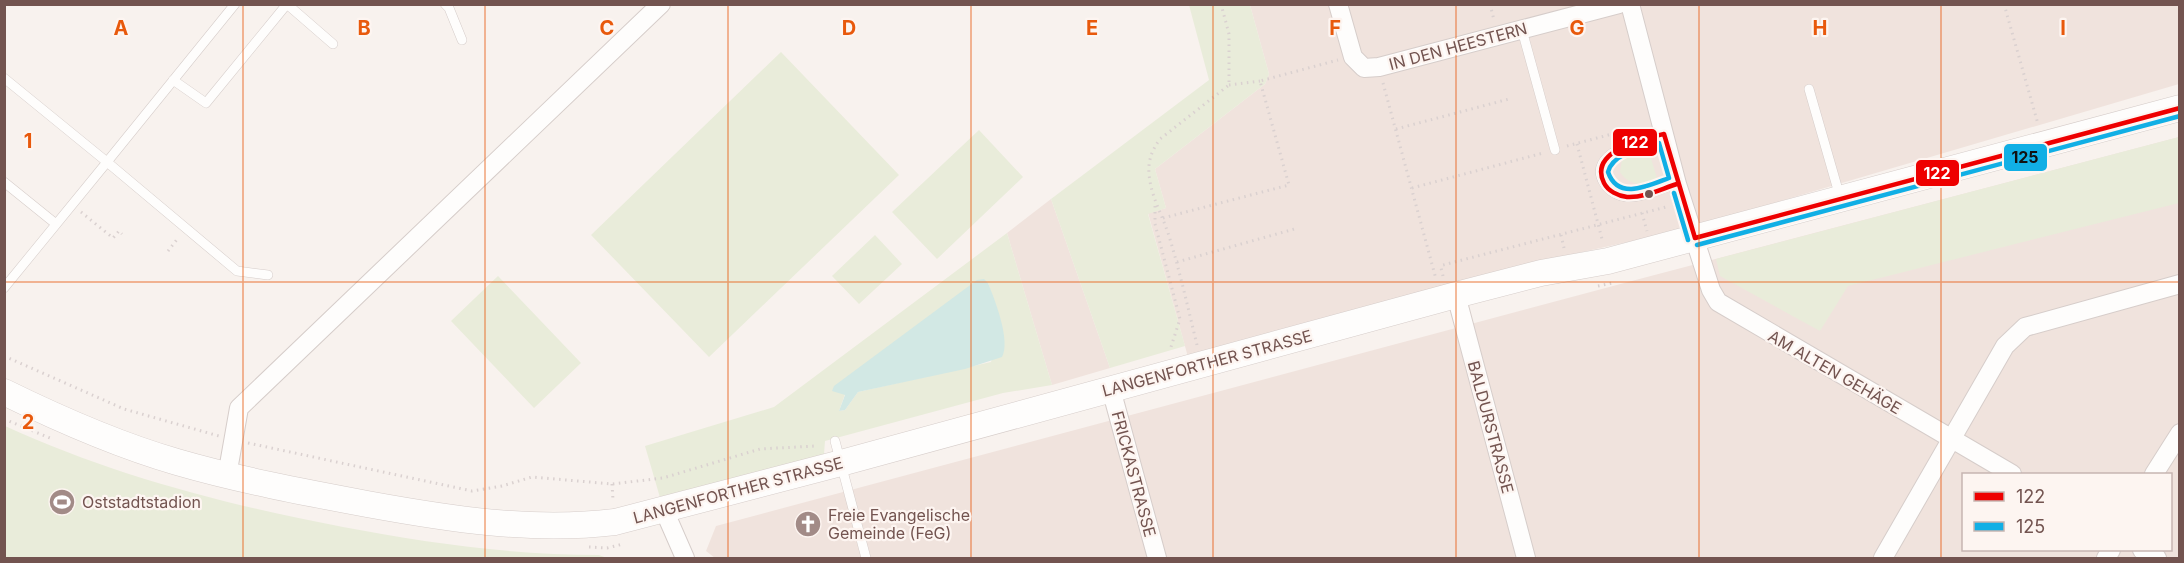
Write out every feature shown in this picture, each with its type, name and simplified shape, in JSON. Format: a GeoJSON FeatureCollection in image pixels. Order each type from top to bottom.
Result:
{"type":"FeatureCollection","features":[{"type":"Feature","properties":{"kind":"main road","name":"LANGENFORTHER STRASSE"},"geometry":{"type":"LineString","coordinates":[[4,392],[113,439],[174,461],[228,476],[440,517],[498,524],[584,525],[615,522],[664,510],[838,452],[1111,388],[1449,286],[1608,261],[2180,108]]}},
{"type":"Feature","properties":{"kind":"street"},"geometry":{"type":"LineString","coordinates":[[228,476],[239,408],[661,4]]}},
{"type":"Feature","properties":{"kind":"street"},"geometry":{"type":"LineString","coordinates":[[1338,4],[1353,57]]}},
{"type":"Feature","properties":{"kind":"street","name":"IN DEN HEESTERN"},"geometry":{"type":"LineString","coordinates":[[1353,57],[1364,68],[1379,67],[1620,4]]}},
{"type":"Feature","properties":{"kind":"street","name":"AM ALTEN GEHÄGE"},"geometry":{"type":"LineString","coordinates":[[1630,4],[1677,184],[1711,291],[1718,302],[1728,310],[2010,473]]}},
{"type":"Feature","properties":{"kind":"street"},"geometry":{"type":"LineString","coordinates":[[1883,558],[2005,346],[2025,327],[2180,284]]}},
{"type":"Feature","properties":{"kind":"street","name":"BALDURSTRASSE"},"geometry":{"type":"LineString","coordinates":[[1449,286],[1526,558]]}},
{"type":"Feature","properties":{"kind":"street","name":"FRICKASTRASSE"},"geometry":{"type":"LineString","coordinates":[[1111,388],[1157,558]]}},
{"type":"Feature","properties":{"kind":"street"},"geometry":{"type":"LineString","coordinates":[[2155,473],[2180,433]]}},
{"type":"Feature","properties":{"kind":"street"},"geometry":{"type":"LineString","coordinates":[[664,510],[685,558]]}},
{"type":"Feature","properties":{"kind":"lane"},"geometry":{"type":"LineString","coordinates":[[4,288],[235,4]]}},
{"type":"Feature","properties":{"kind":"lane"},"geometry":{"type":"LineString","coordinates":[[445,4],[449,8],[462,40]]}},
{"type":"Feature","properties":{"kind":"lane"},"geometry":{"type":"LineString","coordinates":[[173,80],[206,103],[287,5],[333,44]]}},
{"type":"Feature","properties":{"kind":"lane"},"geometry":{"type":"LineString","coordinates":[[1522,30],[1555,150]]}},
{"type":"Feature","properties":{"kind":"lane"},"geometry":{"type":"LineString","coordinates":[[4,78],[237,271],[268,275]]}},
{"type":"Feature","properties":{"kind":"lane"},"geometry":{"type":"LineString","coordinates":[[1809,88],[1840,199]]}},
{"type":"Feature","properties":{"kind":"lane"},"geometry":{"type":"LineString","coordinates":[[1664,134],[1626,144],[1610,154],[1601,167],[1601,179],[1608,189],[1628,197],[1677,184]]}},
{"type":"Feature","properties":{"kind":"lane"},"geometry":{"type":"LineString","coordinates":[[4,182],[56,224]]}},
{"type":"Feature","properties":{"kind":"lane"},"geometry":{"type":"LineString","coordinates":[[838,452],[866,558]]}},
{"type":"Feature","properties":{"kind":"path"},"geometry":{"type":"LineString","coordinates":[[1221,4],[1229,34],[1229,85]]}},
{"type":"Feature","properties":{"kind":"path"},"geometry":{"type":"LineString","coordinates":[[2004,4],[2038,126]]}},
{"type":"Feature","properties":{"kind":"path"},"geometry":{"type":"LineString","coordinates":[[1179,352],[1169,355],[1180,319],[1155,224],[1155,204],[1149,172],[1152,149],[1169,132],[1229,85],[1242,86],[1353,57]]}},
{"type":"Feature","properties":{"kind":"path"},"geometry":{"type":"LineString","coordinates":[[1379,67],[1436,279]]}},
{"type":"Feature","properties":{"kind":"path"},"geometry":{"type":"LineString","coordinates":[[1163,218],[1289,185],[1260,81]]}},
{"type":"Feature","properties":{"kind":"path"},"geometry":{"type":"LineString","coordinates":[[1396,129],[1509,99]]}},
{"type":"Feature","properties":{"kind":"path"},"geometry":{"type":"LineString","coordinates":[[1412,188],[1629,129]]}},
{"type":"Feature","properties":{"kind":"path"},"geometry":{"type":"LineString","coordinates":[[1577,144],[1602,239]]}},
{"type":"Feature","properties":{"kind":"path"},"geometry":{"type":"LineString","coordinates":[[1449,286],[1441,268],[1443,265],[1683,203]]}},
{"type":"Feature","properties":{"kind":"path"},"geometry":{"type":"LineString","coordinates":[[1155,204],[1163,218],[1177,261],[1198,347],[1188,350]]}},
{"type":"Feature","properties":{"kind":"path"},"geometry":{"type":"LineString","coordinates":[[72,205],[113,238],[119,231],[122,234]]}},
{"type":"Feature","properties":{"kind":"path"},"geometry":{"type":"LineString","coordinates":[[1642,213],[1647,229]]}},
{"type":"Feature","properties":{"kind":"path"},"geometry":{"type":"LineString","coordinates":[[1177,261],[1298,228]]}},
{"type":"Feature","properties":{"kind":"path"},"geometry":{"type":"LineString","coordinates":[[1561,234],[1564,248]]}},
{"type":"Feature","properties":{"kind":"path"},"geometry":{"type":"LineString","coordinates":[[1504,249],[1505,256]]}},
{"type":"Feature","properties":{"kind":"path"},"geometry":{"type":"LineString","coordinates":[[1425,282],[1436,279],[1449,286]]}},
{"type":"Feature","properties":{"kind":"path"},"geometry":{"type":"LineString","coordinates":[[4,356],[124,410],[234,440],[472,491],[502,486],[532,477],[612,484],[663,478],[760,449],[813,447],[838,452]]}},
{"type":"Feature","properties":{"kind":"shaded area"},"geometry":{"type":"Polygon","coordinates":[[[1250,5],[2179,5],[2179,84],[1682,230],[1537,262],[1188,357],[1148,213],[1166,208],[1155,169],[1265,84],[1269,74],[1250,5]]]}},
{"type":"Feature","properties":{"kind":"shaded area"},"geometry":{"type":"Polygon","coordinates":[[[2179,137],[2179,558],[715,558],[706,551],[716,526],[2179,137]]]}},
{"type":"Feature","properties":{"kind":"shaded area"},"geometry":{"type":"Polygon","coordinates":[[[1051,199],[1110,368],[1052,385],[1007,233],[1051,199]]]}},
{"type":"Feature","properties":{"kind":"green space"},"geometry":{"type":"Polygon","coordinates":[[[1189,5],[1250,5],[1269,74],[1265,84],[1155,169],[1166,208],[1148,214],[1185,346],[1110,368],[1051,199],[1209,80],[1189,5]]]}},
{"type":"Feature","properties":{"kind":"green space"},"geometry":{"type":"Polygon","coordinates":[[[781,52],[899,175],[709,357],[591,235],[781,52]]]}},
{"type":"Feature","properties":{"kind":"green space"},"geometry":{"type":"Polygon","coordinates":[[[979,130],[1023,177],[937,259],[892,212],[979,130]]]}},
{"type":"Feature","properties":{"kind":"green space"},"geometry":{"type":"Polygon","coordinates":[[[2179,137],[2179,203],[1848,286],[1820,331],[1720,276],[1716,259],[2179,137]]]}},
{"type":"Feature","properties":{"kind":"green space"},"geometry":{"type":"Polygon","coordinates":[[[1648,148],[1658,182],[1642,184],[1627,180],[1620,172],[1622,160],[1634,151],[1648,148]]]}},
{"type":"Feature","properties":{"kind":"green space"},"geometry":{"type":"Polygon","coordinates":[[[1007,233],[1052,385],[1003,393],[825,441],[824,454],[661,501],[645,446],[774,407],[1007,233]],[[988,283],[845,394],[839,411],[845,410],[858,392],[991,362],[1001,322],[988,283]]]}},
{"type":"Feature","properties":{"kind":"green space"},"geometry":{"type":"Polygon","coordinates":[[[875,235],[902,264],[859,304],[832,276],[875,235]]]}},
{"type":"Feature","properties":{"kind":"green space"},"geometry":{"type":"Polygon","coordinates":[[[498,276],[581,363],[534,408],[451,321],[498,276]]]}},
{"type":"Feature","properties":{"kind":"green space"},"geometry":{"type":"Polygon","coordinates":[[[5,426],[45,444],[128,474],[256,509],[438,543],[534,553],[599,555],[607,558],[5,558],[5,426]]]}},
{"type":"Feature","properties":{"kind":"water"},"geometry":{"type":"Polygon","coordinates":[[[984,279],[988,283],[1001,320],[1005,341],[1002,357],[965,369],[858,392],[845,410],[839,411],[845,395],[832,391],[834,386],[977,280],[984,279]]]}},
{"type":"Feature","properties":{"kind":"transit line","name":"122"},"geometry":{"type":"LineString","coordinates":[[1695,238],[2180,108]]}},
{"type":"Feature","properties":{"kind":"transit line","name":"125"},"geometry":{"type":"LineString","coordinates":[[1697,245],[2180,116]]}},
{"type":"Feature","properties":{"kind":"transit line","name":"122"},"geometry":{"type":"LineString","coordinates":[[1677,184],[1646,195],[1627,197],[1608,188],[1601,172],[1610,155],[1620,148],[1664,134],[1695,238]]}},
{"type":"Feature","properties":{"kind":"transit line","name":"125"},"geometry":{"type":"LineString","coordinates":[[1659,143],[1669,178],[1634,189],[1626,189],[1613,181],[1608,172],[1616,160],[1629,152],[1659,143]]}},
{"type":"Feature","properties":{"kind":"transit line","name":"125"},"geometry":{"type":"LineString","coordinates":[[1674,193],[1688,240]]}},
{"type":"Feature","properties":{"kind":"place","name":"Oststadtstadion"},"geometry":{"type":"Point","coordinates":[62,502]}},
{"type":"Feature","properties":{"kind":"place","name":"Freie Evangelische Gemeinde (FeG)"},"geometry":{"type":"Point","coordinates":[808,524]}}]}
